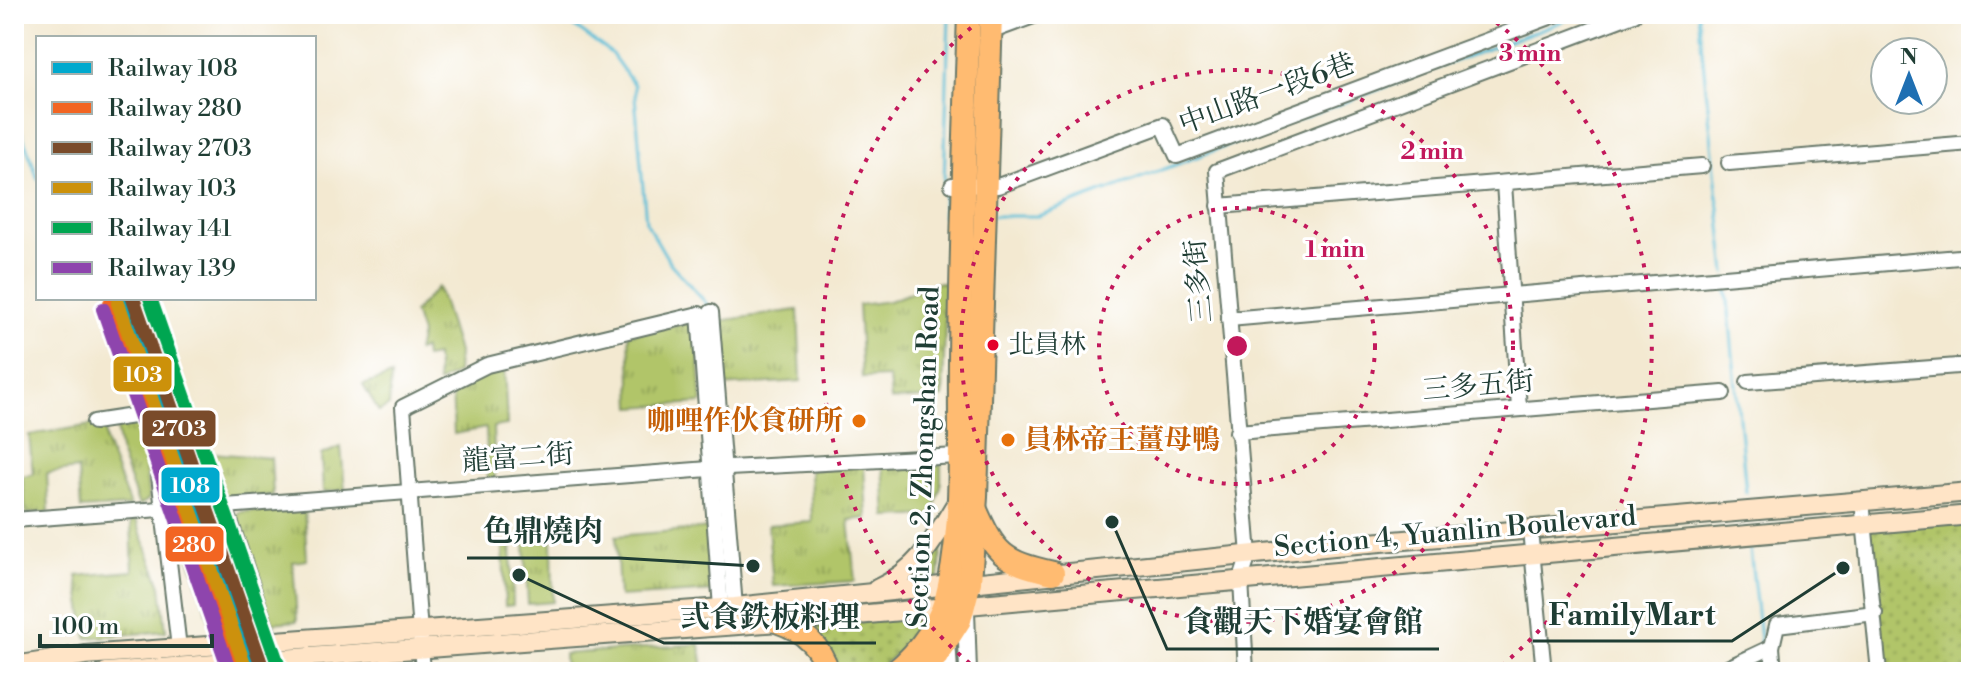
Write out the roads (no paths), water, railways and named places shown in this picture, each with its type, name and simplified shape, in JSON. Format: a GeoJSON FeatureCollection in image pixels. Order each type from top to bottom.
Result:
{"type":"FeatureCollection","features":[{"type":"Feature","properties":{"kind":"main road"},"geometry":{"type":"LineString","coordinates":[[969,14],[972,245]]}},
{"type":"Feature","properties":{"kind":"main road"},"geometry":{"type":"LineString","coordinates":[[969,194],[991,23]]}},
{"type":"Feature","properties":{"kind":"main road","name":"Section 2, Zhongshan Road"},"geometry":{"type":"LineString","coordinates":[[966,504],[958,456],[972,245]]}},
{"type":"Feature","properties":{"kind":"main road","name":"Section 2, Zhongshan Road"},"geometry":{"type":"LineString","coordinates":[[957,595],[966,504],[972,245]]}},
{"type":"Feature","properties":{"kind":"main road","name":"Section 4, Yuanlin Boulevard"},"geometry":{"type":"LineString","coordinates":[[957,595],[1053,573],[1971,492]]}},
{"type":"Feature","properties":{"kind":"main road"},"geometry":{"type":"LineString","coordinates":[[845,597],[874,590],[913,567],[966,504],[993,547],[1004,557],[1020,566],[1053,573]]}},
{"type":"Feature","properties":{"kind":"main road","name":"Section 4, Yuanlin Boulevard"},"geometry":{"type":"LineString","coordinates":[[957,595],[1241,579],[1971,515]]}},
{"type":"Feature","properties":{"kind":"main road"},"geometry":{"type":"LineString","coordinates":[[14,666],[85,655],[280,666],[420,638],[845,597],[957,595]]}},
{"type":"Feature","properties":{"kind":"main road"},"geometry":{"type":"LineString","coordinates":[[106,672],[180,662],[271,641],[420,638],[779,622],[957,595]]}},
{"type":"Feature","properties":{"kind":"main road"},"geometry":{"type":"LineString","coordinates":[[921,672],[947,642],[957,595]]}},
{"type":"Feature","properties":{"kind":"main road"},"geometry":{"type":"LineString","coordinates":[[895,672],[914,656],[957,595]]}},
{"type":"Feature","properties":{"kind":"main road"},"geometry":{"type":"LineString","coordinates":[[779,622],[793,627],[810,640],[821,653],[828,672]]}},
{"type":"Feature","properties":{"kind":"street"},"geometry":{"type":"LineString","coordinates":[[991,23],[1039,14]]}},
{"type":"Feature","properties":{"kind":"street","name":"中山路一段6巷"},"geometry":{"type":"LineString","coordinates":[[969,194],[1163,125],[1177,156],[1558,14]]}},
{"type":"Feature","properties":{"kind":"street","name":"三多街"},"geometry":{"type":"LineString","coordinates":[[1246,672],[1241,579],[1249,555],[1217,171],[1634,14]]}},
{"type":"Feature","properties":{"kind":"street"},"geometry":{"type":"LineString","coordinates":[[1962,14],[1971,15]]}},
{"type":"Feature","properties":{"kind":"street"},"geometry":{"type":"LineString","coordinates":[[1729,163],[1971,143]]}},
{"type":"Feature","properties":{"kind":"street"},"geometry":{"type":"LineString","coordinates":[[1219,206],[1702,166]]}},
{"type":"Feature","properties":{"kind":"street"},"geometry":{"type":"LineString","coordinates":[[1504,183],[1519,408]]}},
{"type":"Feature","properties":{"kind":"street"},"geometry":{"type":"LineString","coordinates":[[1229,319],[1971,256]]}},
{"type":"Feature","properties":{"kind":"street"},"geometry":{"type":"LineString","coordinates":[[423,672],[403,407],[487,365],[705,313],[728,608]]}},
{"type":"Feature","properties":{"kind":"street"},"geometry":{"type":"LineString","coordinates":[[1748,382],[1971,365]]}},
{"type":"Feature","properties":{"kind":"street","name":"三多五街"},"geometry":{"type":"LineString","coordinates":[[1237,432],[1723,393]]}},
{"type":"Feature","properties":{"kind":"street"},"geometry":{"type":"LineString","coordinates":[[94,422],[140,415],[155,441],[160,509],[180,662]]}},
{"type":"Feature","properties":{"kind":"street","name":"龍富二街"},"geometry":{"type":"LineString","coordinates":[[271,641],[225,506],[716,469],[958,456]]}},
{"type":"Feature","properties":{"kind":"street"},"geometry":{"type":"LineString","coordinates":[[1862,501],[1879,672]]}},
{"type":"Feature","properties":{"kind":"street"},"geometry":{"type":"LineString","coordinates":[[14,520],[160,509]]}},
{"type":"Feature","properties":{"kind":"street"},"geometry":{"type":"LineString","coordinates":[[1530,530],[1544,672]]}},
{"type":"Feature","properties":{"kind":"street","name":"Section 2, Zhongshan Road"},"geometry":{"type":"LineString","coordinates":[[957,595],[968,672]]}},
{"type":"Feature","properties":{"kind":"street"},"geometry":{"type":"LineString","coordinates":[[1728,669],[1765,650],[1777,625],[1875,613]]}},
{"type":"Feature","properties":{"kind":"street","name":"Section 2, Zhongshan Road"},"geometry":{"type":"LineString","coordinates":[[947,642],[949,672]]}},
{"type":"Feature","properties":{"kind":"street"},"geometry":{"type":"LineString","coordinates":[[1765,650],[1774,672]]}},
{"type":"Feature","properties":{"kind":"waterway"},"geometry":{"type":"LineString","coordinates":[[557,14],[611,53],[634,85],[646,222],[670,263],[706,303],[707,308]]}},
{"type":"Feature","properties":{"kind":"waterway"},"geometry":{"type":"LineString","coordinates":[[949,14],[943,216],[954,216]]}},
{"type":"Feature","properties":{"kind":"waterway"},"geometry":{"type":"LineString","coordinates":[[994,216],[1038,216],[1582,14]]}},
{"type":"Feature","properties":{"kind":"waterway"},"geometry":{"type":"LineString","coordinates":[[1698,14],[1726,273]]}},
{"type":"Feature","properties":{"kind":"waterway"},"geometry":{"type":"LineString","coordinates":[[14,111],[36,173]]}},
{"type":"Feature","properties":{"kind":"waterway"},"geometry":{"type":"LineString","coordinates":[[1726,280],[1746,492]]}},
{"type":"Feature","properties":{"kind":"waterway"},"geometry":{"type":"LineString","coordinates":[[1750,549],[1761,648]]}},
{"type":"Feature","properties":{"kind":"waterway"},"geometry":{"type":"LineString","coordinates":[[1761,656],[1762,672]]}},
{"type":"Feature","properties":{"kind":"rail line","name":"108"},"geometry":{"type":"LineString","coordinates":[[126,300],[256,672]]}},
{"type":"Feature","properties":{"kind":"rail line","name":"2703"},"geometry":{"type":"LineString","coordinates":[[134,300],[264,672]]}},
{"type":"Feature","properties":{"kind":"rail line","name":"141"},"geometry":{"type":"LineString","coordinates":[[151,300],[279,667]]}},
{"type":"Feature","properties":{"kind":"rail line","name":"280"},"geometry":{"type":"LineString","coordinates":[[110,303],[239,672]]}},
{"type":"Feature","properties":{"kind":"rail line","name":"103"},"geometry":{"type":"LineString","coordinates":[[118,303],[247,672]]}},
{"type":"Feature","properties":{"kind":"rail line","name":"139"},"geometry":{"type":"LineString","coordinates":[[103,309],[230,672]]}},
{"type":"Feature","properties":{"kind":"place","name":"北員林"},"geometry":{"type":"Point","coordinates":[993,345]}},
{"type":"Feature","properties":{"kind":"place","name":"咖哩作伙食研所"},"geometry":{"type":"Point","coordinates":[859,421]}},
{"type":"Feature","properties":{"kind":"place","name":"員林帝王薑母鴨"},"geometry":{"type":"Point","coordinates":[1008,440]}},
{"type":"Feature","properties":{"kind":"place","name":"食觀天下婚宴會館"},"geometry":{"type":"Point","coordinates":[1112,522]}},
{"type":"Feature","properties":{"kind":"place","name":"色鼎燒肉"},"geometry":{"type":"Point","coordinates":[753,566]}},
{"type":"Feature","properties":{"kind":"place","name":"FamilyMart"},"geometry":{"type":"Point","coordinates":[1843,568]}},
{"type":"Feature","properties":{"kind":"place","name":"弎食鉄板料理"},"geometry":{"type":"Point","coordinates":[519,575]}}]}
